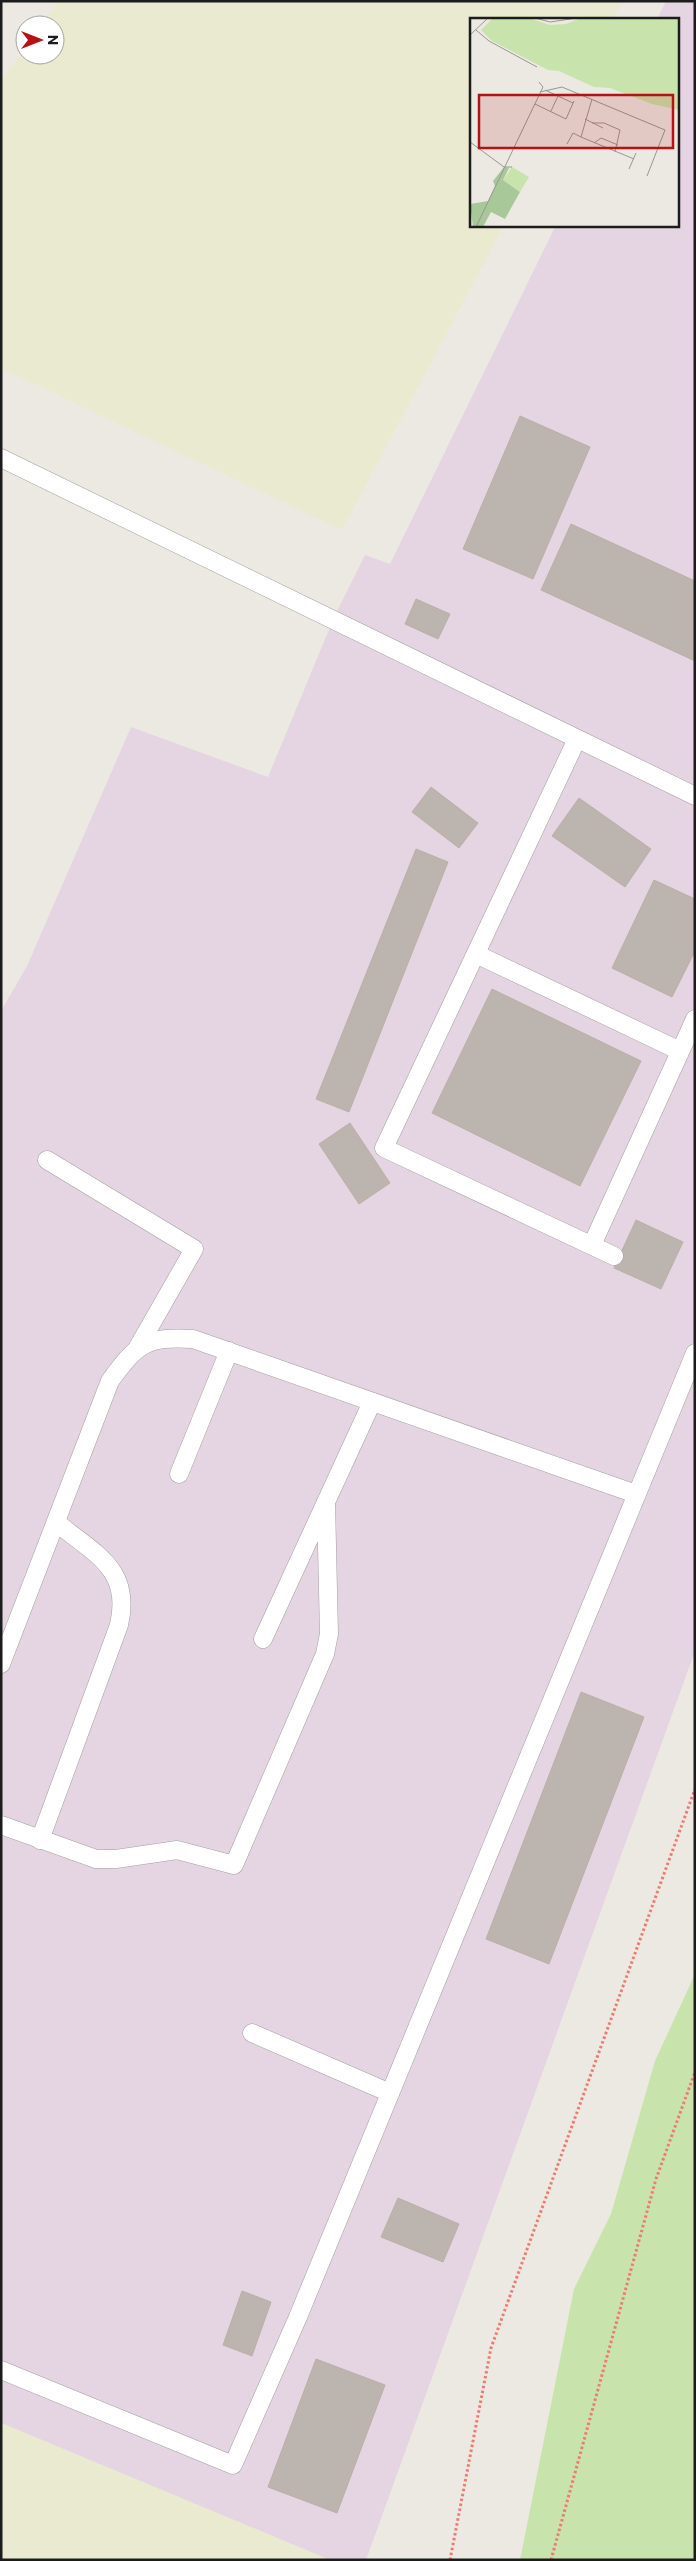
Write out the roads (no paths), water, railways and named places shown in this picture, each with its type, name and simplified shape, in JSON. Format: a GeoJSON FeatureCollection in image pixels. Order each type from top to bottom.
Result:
{"type":"FeatureCollection","features":[{"type":"Feature","properties":{"kind":"lane"},"geometry":{"type":"LineString","coordinates":[[1,458],[331,617],[695,796]]}},
{"type":"Feature","properties":{"kind":"lane"},"geometry":{"type":"LineString","coordinates":[[577,739],[384,1148],[614,1256]]}},
{"type":"Feature","properties":{"kind":"lane"},"geometry":{"type":"LineString","coordinates":[[476,954],[680,1051]]}},
{"type":"Feature","properties":{"kind":"lane"},"geometry":{"type":"LineString","coordinates":[[592,1245],[695,1020]]}},
{"type":"Feature","properties":{"kind":"lane"},"geometry":{"type":"LineString","coordinates":[[1,1664],[110,1381],[138,1347],[194,1249],[47,1160]]}},
{"type":"Feature","properties":{"kind":"lane"},"geometry":{"type":"LineString","coordinates":[[138,1347],[173,1338],[193,1339],[636,1494]]}},
{"type":"Feature","properties":{"kind":"lane"},"geometry":{"type":"LineString","coordinates":[[179,1474],[229,1352]]}},
{"type":"Feature","properties":{"kind":"lane"},"geometry":{"type":"LineString","coordinates":[[1,2370],[233,2465],[302,2308],[695,1352]]}},
{"type":"Feature","properties":{"kind":"lane"},"geometry":{"type":"LineString","coordinates":[[263,1639],[372,1402]]}},
{"type":"Feature","properties":{"kind":"lane"},"geometry":{"type":"LineString","coordinates":[[1,1825],[96,1859],[116,1859],[177,1850],[234,1866],[325,1654],[329,1634],[326,1502]]}},
{"type":"Feature","properties":{"kind":"lane"},"geometry":{"type":"LineString","coordinates":[[40,1840],[119,1625],[123,1609],[122,1592],[112,1569],[56,1522]]}},
{"type":"Feature","properties":{"kind":"lane"},"geometry":{"type":"LineString","coordinates":[[252,2033],[390,2093]]}}]}
